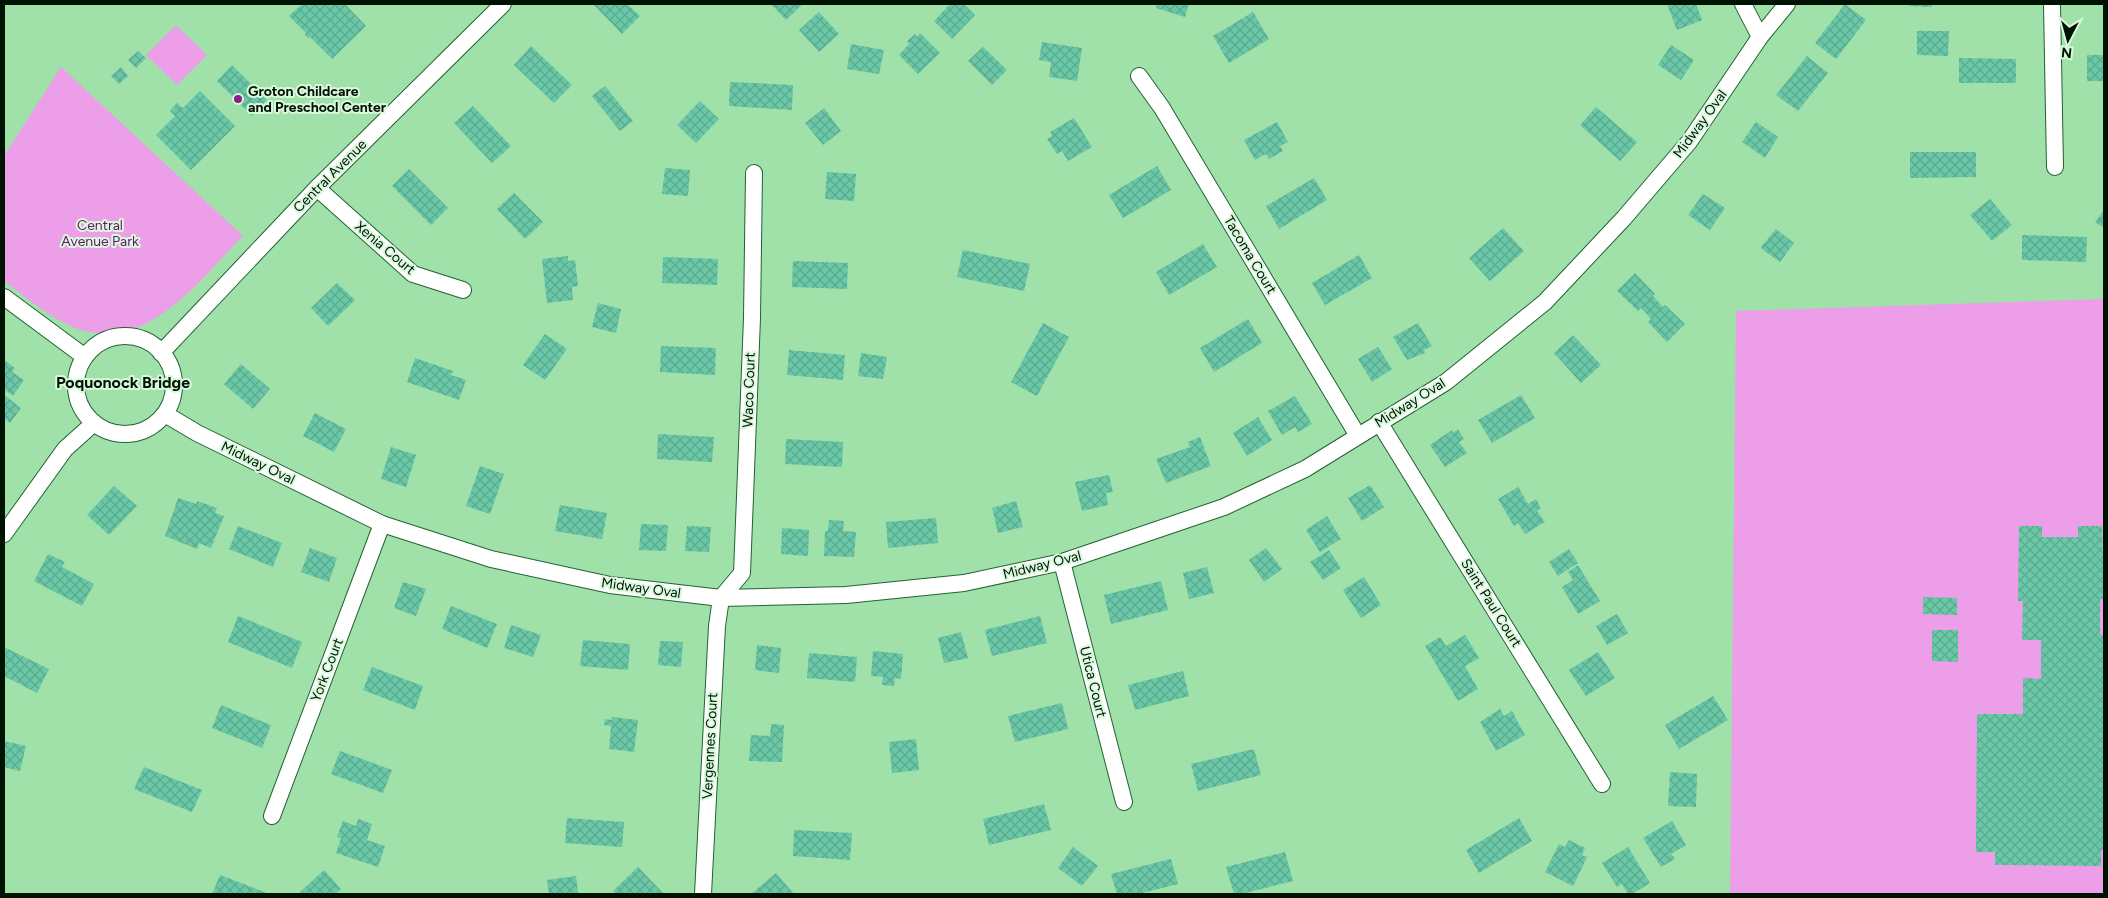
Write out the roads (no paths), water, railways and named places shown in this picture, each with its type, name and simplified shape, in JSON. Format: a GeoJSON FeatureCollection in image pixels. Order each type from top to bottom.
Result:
{"type":"FeatureCollection","features":[{"type":"Feature","properties":{"kind":"street","name":"Central Avenue"},"geometry":{"type":"LineString","coordinates":[[161,353],[317,188],[503,4]]}},
{"type":"Feature","properties":{"kind":"street"},"geometry":{"type":"LineString","coordinates":[[1743,4],[1760,37]]}},
{"type":"Feature","properties":{"kind":"street","name":"Midway Oval"},"geometry":{"type":"LineString","coordinates":[[165,414],[197,433],[382,524],[492,559],[610,585],[721,598],[846,595],[964,583],[1062,562],[1224,507],[1305,469],[1446,382],[1545,302],[1624,218],[1689,142],[1760,37],[1787,4]]}},
{"type":"Feature","properties":{"kind":"street"},"geometry":{"type":"LineString","coordinates":[[2052,4],[2055,168]]}},
{"type":"Feature","properties":{"kind":"street","name":"Tacoma Court"},"geometry":{"type":"LineString","coordinates":[[1139,76],[1167,116],[1358,436]]}},
{"type":"Feature","properties":{"kind":"street","name":"Waco Court"},"geometry":{"type":"LineString","coordinates":[[721,598],[742,573],[752,318],[754,173]]}},
{"type":"Feature","properties":{"kind":"street","name":"Xenia Court"},"geometry":{"type":"LineString","coordinates":[[317,188],[413,274],[463,290]]}},
{"type":"Feature","properties":{"kind":"street"},"geometry":{"type":"LineString","coordinates":[[4,297],[85,357]]}},
{"type":"Feature","properties":{"kind":"street"},"geometry":{"type":"LineString","coordinates":[[122,336],[144,340],[161,353],[171,368],[174,380],[172,398],[165,414],[150,427],[132,434],[112,432],[94,423],[80,404],[76,388],[78,372],[85,357],[101,342],[122,336]]}},
{"type":"Feature","properties":{"kind":"street","name":"Saint Paul Court"},"geometry":{"type":"LineString","coordinates":[[1379,422],[1602,784]]}},
{"type":"Feature","properties":{"kind":"street"},"geometry":{"type":"LineString","coordinates":[[4,534],[65,449],[94,423]]}},
{"type":"Feature","properties":{"kind":"street","name":"York Court"},"geometry":{"type":"LineString","coordinates":[[272,816],[382,524]]}},
{"type":"Feature","properties":{"kind":"street","name":"Utica Court"},"geometry":{"type":"LineString","coordinates":[[1062,562],[1124,802]]}},
{"type":"Feature","properties":{"kind":"street","name":"Vergennes Court"},"geometry":{"type":"LineString","coordinates":[[703,894],[716,645],[721,598]]}},
{"type":"Feature","properties":{"kind":"place","name":"Groton Childcare and Preschool Center"},"geometry":{"type":"Point","coordinates":[238,99]}},
{"type":"Feature","properties":{"kind":"district","name":"Poquonock Bridge"},"geometry":{"type":"Point","coordinates":[123,382]}},
{"type":"Feature","properties":{"kind":"park label","name":"Central Avenue Park"},"geometry":{"type":"Point","coordinates":[100,234]}}]}
